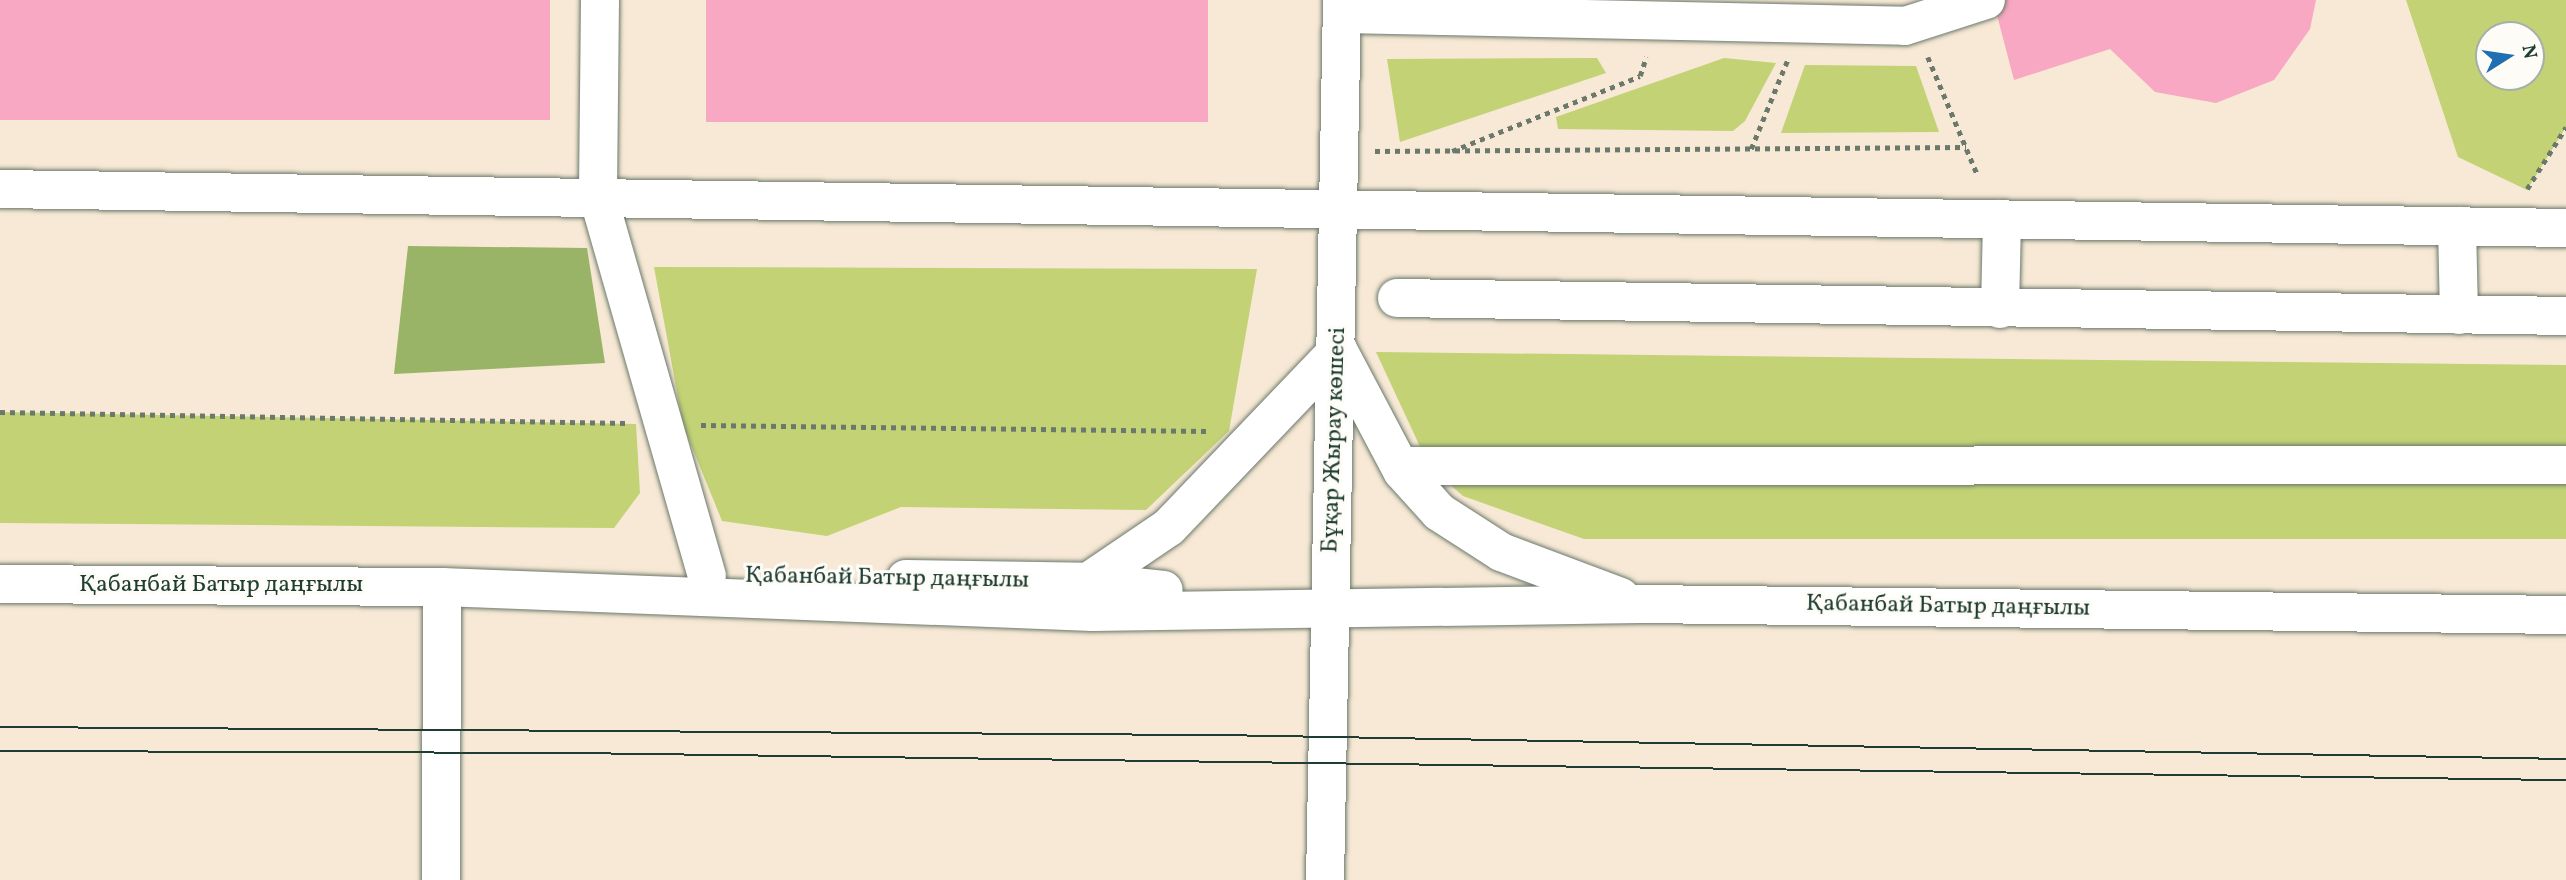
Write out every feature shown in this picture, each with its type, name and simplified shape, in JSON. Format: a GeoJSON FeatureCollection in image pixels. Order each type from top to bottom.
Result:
{"type":"FeatureCollection","features":[{"type":"Feature","properties":{"kind":"main road"},"geometry":{"type":"LineString","coordinates":[[600,0],[598,196],[707,576]]}},
{"type":"Feature","properties":{"kind":"main road"},"geometry":{"type":"LineString","coordinates":[[1643,34],[1695,0]]}},
{"type":"Feature","properties":{"kind":"main road"},"geometry":{"type":"LineString","coordinates":[[1342,7],[1445,8],[1643,34],[1905,26],[1986,0]]}},
{"type":"Feature","properties":{"kind":"main road","name":"Бұқар Жырау көшесі"},"geometry":{"type":"LineString","coordinates":[[1325,880],[1341,209],[1342,7]]}},
{"type":"Feature","properties":{"kind":"main road"},"geometry":{"type":"LineString","coordinates":[[0,189],[2566,228]]}},
{"type":"Feature","properties":{"kind":"main road"},"geometry":{"type":"LineString","coordinates":[[2000,309],[2002,219]]}},
{"type":"Feature","properties":{"kind":"main road"},"geometry":{"type":"LineString","coordinates":[[2457,226],[2459,315]]}},
{"type":"Feature","properties":{"kind":"main road"},"geometry":{"type":"LineString","coordinates":[[1397,298],[2566,316]]}},
{"type":"Feature","properties":{"kind":"main road"},"geometry":{"type":"LineString","coordinates":[[1088,582],[1169,527],[1338,350],[1402,471],[1439,512],[1501,551],[1640,604]]}},
{"type":"Feature","properties":{"kind":"main road"},"geometry":{"type":"LineString","coordinates":[[1409,466],[2566,465]]}},
{"type":"Feature","properties":{"kind":"main road","name":"Қабанбай Батыр даңғылы"},"geometry":{"type":"LineString","coordinates":[[442,587],[593,576],[1088,582],[1331,609]]}},
{"type":"Feature","properties":{"kind":"main road","name":"Қабанбай Батыр даңғылы"},"geometry":{"type":"LineString","coordinates":[[0,584],[442,587],[1093,612],[1640,604],[2566,615]]}},
{"type":"Feature","properties":{"kind":"main road"},"geometry":{"type":"LineString","coordinates":[[441,880],[442,587]]}},
{"type":"Feature","properties":{"kind":"path"},"geometry":{"type":"LineString","coordinates":[[1448,152],[1640,76],[1643,34]]}},
{"type":"Feature","properties":{"kind":"path"},"geometry":{"type":"LineString","coordinates":[[1751,149],[1791,51]]}},
{"type":"Feature","properties":{"kind":"path"},"geometry":{"type":"LineString","coordinates":[[2527,190],[2566,127]]}},
{"type":"Feature","properties":{"kind":"path"},"geometry":{"type":"LineString","coordinates":[[1370,151],[1966,147]]}},
{"type":"Feature","properties":{"kind":"path"},"geometry":{"type":"LineString","coordinates":[[0,412],[1215,431]]}},
{"type":"Feature","properties":{"kind":"green space"},"geometry":{"type":"Polygon","coordinates":[[[2406,0],[2566,0],[2566,127],[2527,190],[2458,157],[2406,0]]]}},
{"type":"Feature","properties":{"kind":"green space"},"geometry":{"type":"Polygon","coordinates":[[[1597,58],[1606,73],[1400,142],[1387,59],[1597,58]]]}},
{"type":"Feature","properties":{"kind":"green space"},"geometry":{"type":"Polygon","coordinates":[[[1724,58],[1776,63],[1745,121],[1733,131],[1558,129],[1556,117],[1724,58]]]}},
{"type":"Feature","properties":{"kind":"green space"},"geometry":{"type":"Polygon","coordinates":[[[1805,65],[1916,66],[1939,132],[1781,133],[1805,65]]]}},
{"type":"Feature","properties":{"kind":"green space"},"geometry":{"type":"Polygon","coordinates":[[[408,246],[587,248],[605,363],[394,374],[408,246]]]}},
{"type":"Feature","properties":{"kind":"green space"},"geometry":{"type":"Polygon","coordinates":[[[654,267],[1257,269],[1229,431],[1146,510],[901,507],[827,536],[722,521],[683,425],[654,267]]]}},
{"type":"Feature","properties":{"kind":"green space"},"geometry":{"type":"Polygon","coordinates":[[[1376,352],[2566,365],[2566,539],[1584,539],[1463,496],[1429,466],[1376,352]]]}},
{"type":"Feature","properties":{"kind":"green space"},"geometry":{"type":"Polygon","coordinates":[[[0,412],[636,424],[640,493],[614,528],[0,523],[0,412]]]}},
{"type":"Feature","properties":{"kind":"building"},"geometry":{"type":"Polygon","coordinates":[[[0,0],[550,0],[550,120],[0,120],[0,0]]]}},
{"type":"Feature","properties":{"kind":"building"},"geometry":{"type":"Polygon","coordinates":[[[706,0],[1208,0],[1208,122],[706,122],[706,0]]]}},
{"type":"Feature","properties":{"kind":"building"},"geometry":{"type":"Polygon","coordinates":[[[1993,0],[2316,0],[2310,29],[2274,80],[2216,103],[2155,92],[2110,49],[2014,80],[1993,0]]]}},
{"type":"Feature","properties":{"kind":"tram line"},"geometry":{"type":"LineString","coordinates":[[0,727],[1218,735],[2566,759]]}},
{"type":"Feature","properties":{"kind":"tram line"},"geometry":{"type":"LineString","coordinates":[[0,751],[574,753],[2566,780]]}}]}
